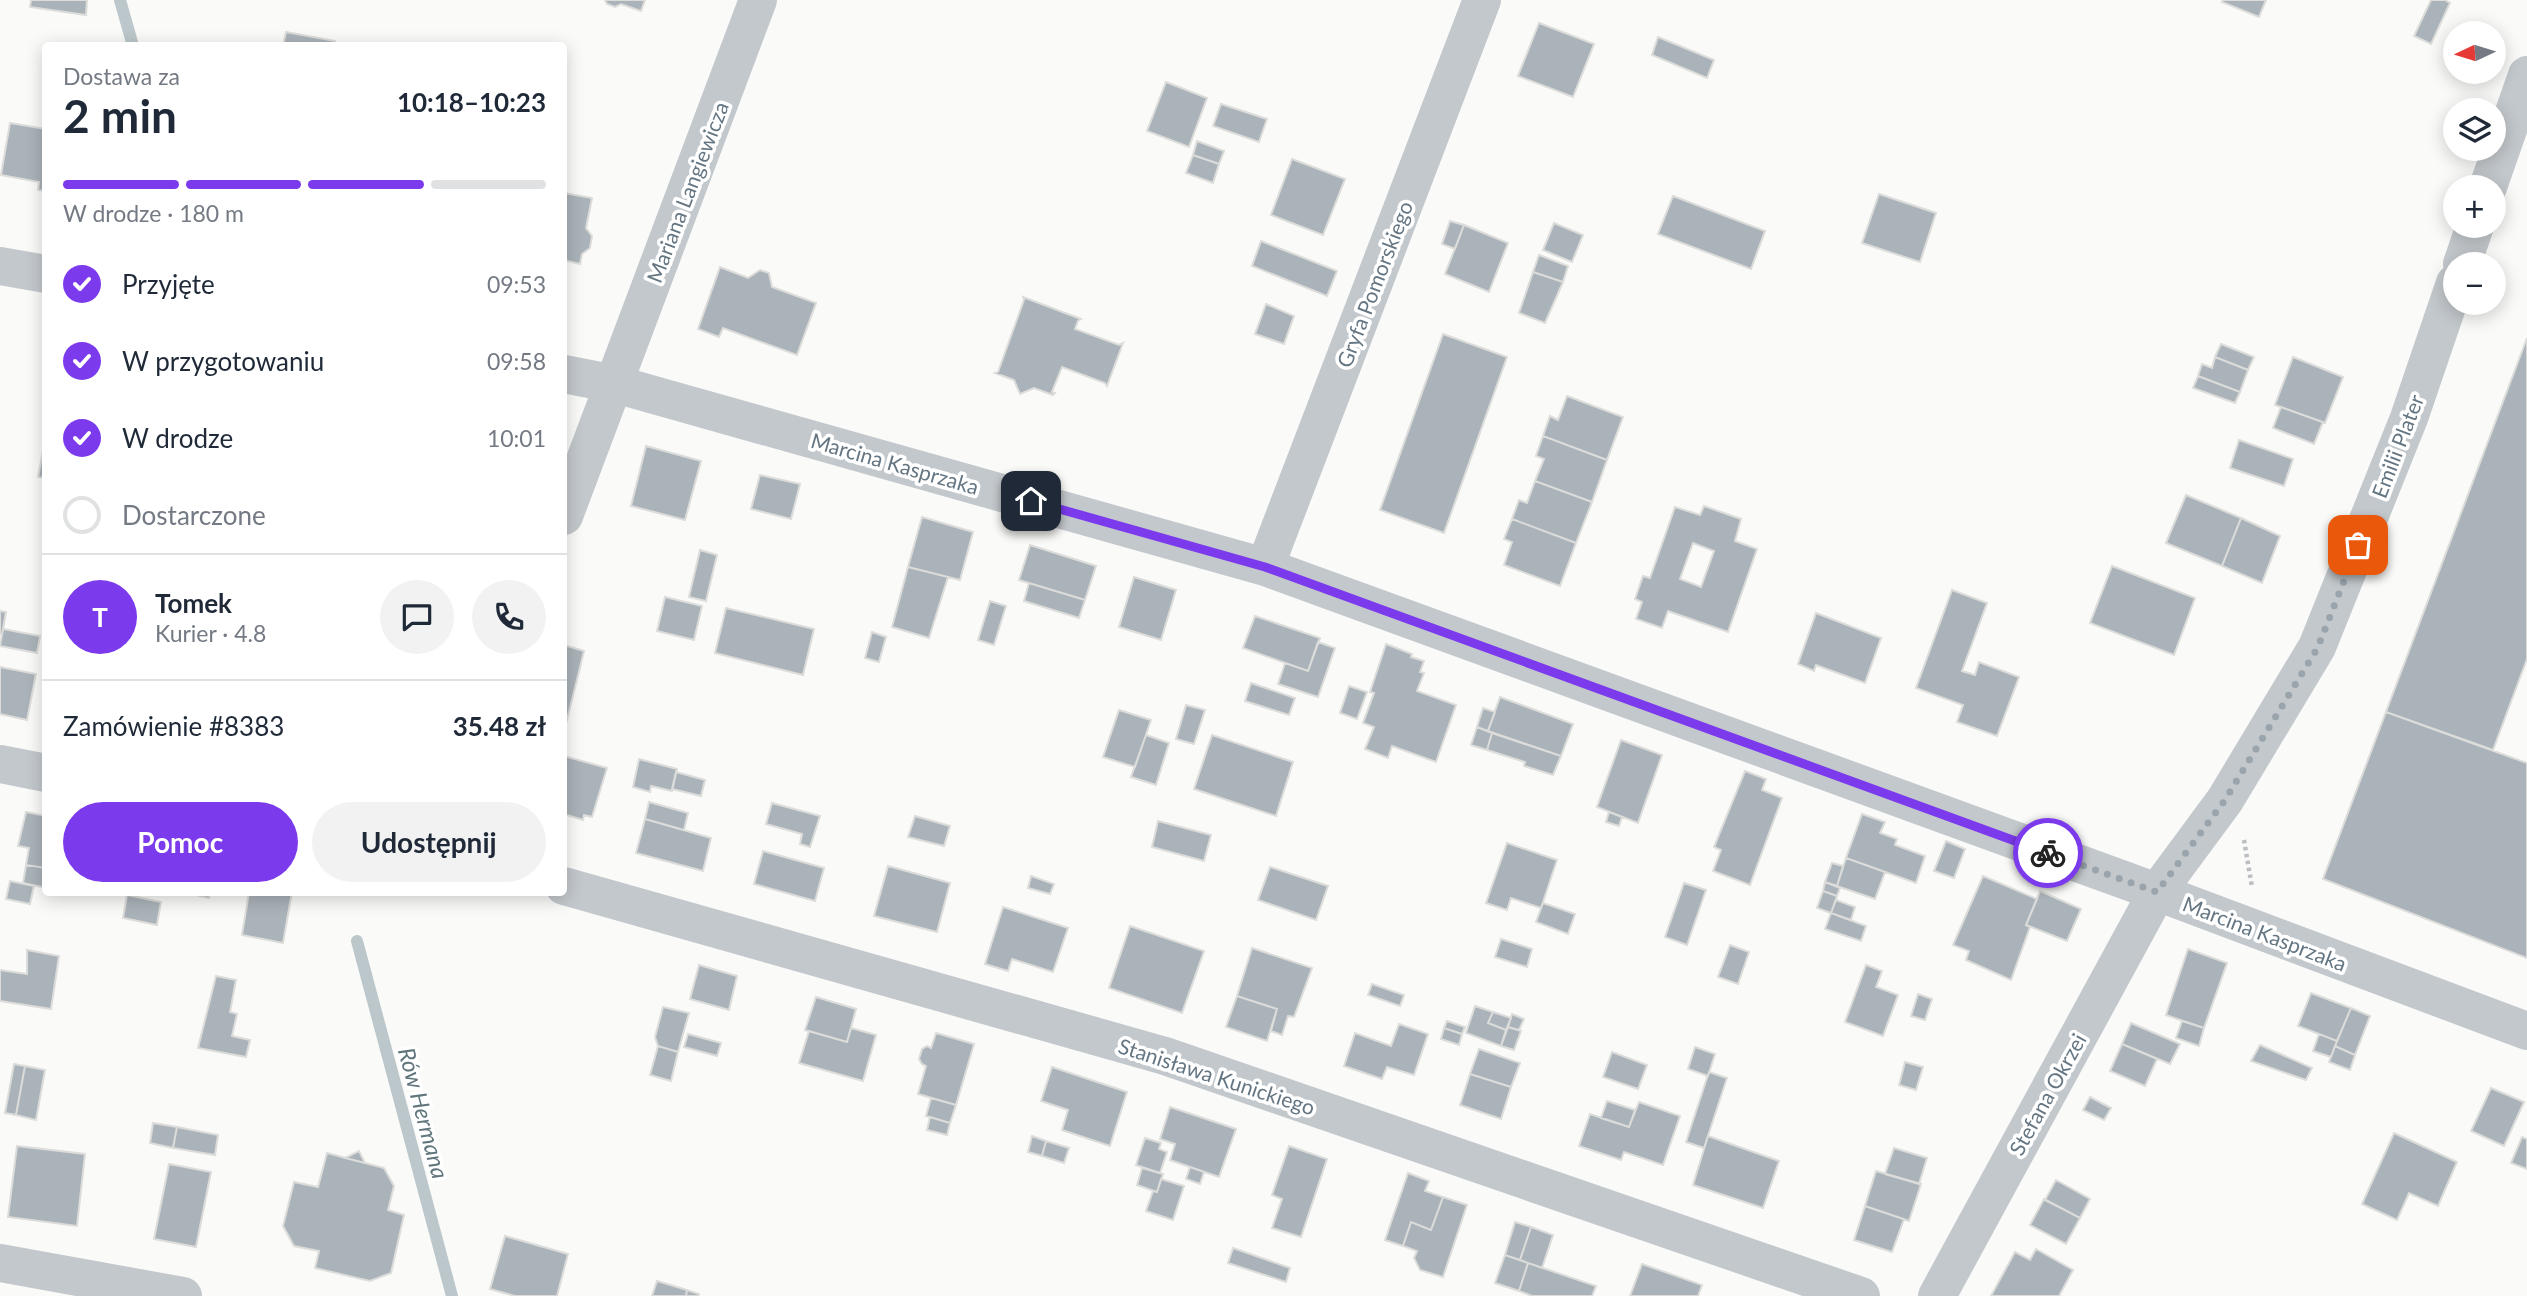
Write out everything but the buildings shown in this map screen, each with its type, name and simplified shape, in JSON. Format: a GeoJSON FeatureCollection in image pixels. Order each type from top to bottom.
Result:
{"type":"FeatureCollection","features":[{"type":"Feature","properties":{"kind":"street","name":"Mariana Langiewicza"},"geometry":{"type":"LineString","coordinates":[[567,508],[758,0]]}},
{"type":"Feature","properties":{"kind":"street","name":"Gryfa Pomorskiego"},"geometry":{"type":"LineString","coordinates":[[1265,567],[1482,0]]}},
{"type":"Feature","properties":{"kind":"street"},"geometry":{"type":"LineString","coordinates":[[2492,175],[2527,75]]}},
{"type":"Feature","properties":{"kind":"street"},"geometry":{"type":"LineString","coordinates":[[0,266],[42,273]]}},
{"type":"Feature","properties":{"kind":"street","name":"Emilii Plater"},"geometry":{"type":"LineString","coordinates":[[2157,892],[2236,780],[2318,647],[2409,418],[2444,315]]}},
{"type":"Feature","properties":{"kind":"street","name":"Marcina Kasprzaka"},"geometry":{"type":"LineString","coordinates":[[567,375],[615,384],[1265,567],[2157,892],[2527,1031]]}},
{"type":"Feature","properties":{"kind":"street"},"geometry":{"type":"LineString","coordinates":[[0,764],[42,772]]}},
{"type":"Feature","properties":{"kind":"street","name":"Stanisława Kunickiego"},"geometry":{"type":"LineString","coordinates":[[567,887],[1165,1056],[1861,1296]]}},
{"type":"Feature","properties":{"kind":"street","name":"Stefana Okrzei"},"geometry":{"type":"LineString","coordinates":[[1937,1296],[2157,892]]}},
{"type":"Feature","properties":{"kind":"street"},"geometry":{"type":"LineString","coordinates":[[0,1263],[183,1296]]}},
{"type":"Feature","properties":{"kind":"path"},"geometry":{"type":"LineString","coordinates":[[2236,780],[2253,892]]}},
{"type":"Feature","properties":{"kind":"waterway","name":"Rów Hermana"},"geometry":{"type":"LineString","coordinates":[[120,0],[132,42]]}},
{"type":"Feature","properties":{"kind":"waterway","name":"Rów Hermana"},"geometry":{"type":"LineString","coordinates":[[357,941],[452,1296]]}},
{"type":"Feature","properties":{"kind":"way so far"},"geometry":{"type":"LineString","coordinates":[[2048,853],[2157,892],[2225,800],[2318,647],[2358,545]]}},
{"type":"Feature","properties":{"kind":"route"},"geometry":{"type":"LineString","coordinates":[[1031,501],[1265,567],[2048,853]]}}]}
